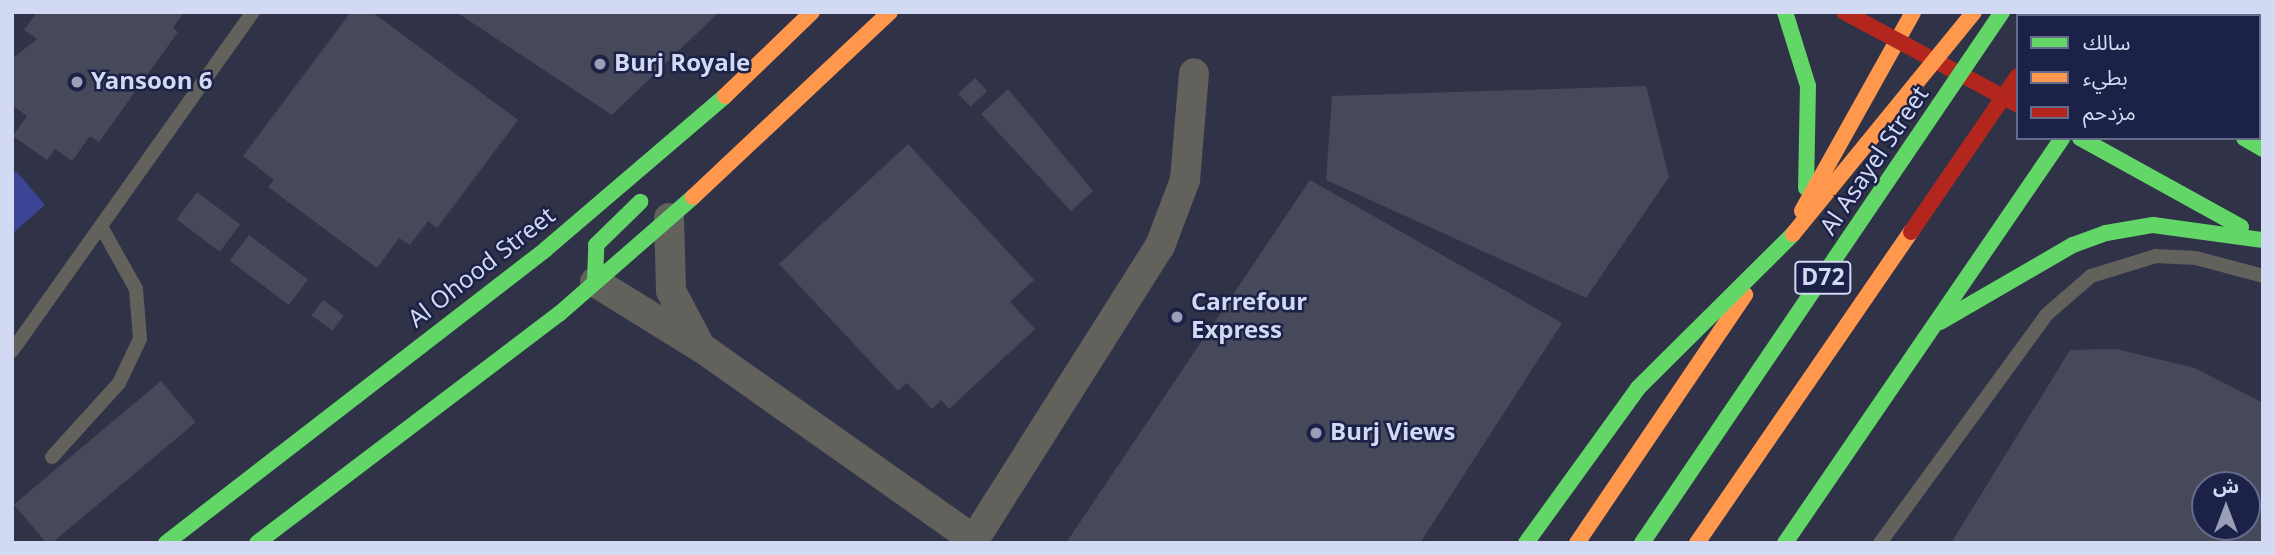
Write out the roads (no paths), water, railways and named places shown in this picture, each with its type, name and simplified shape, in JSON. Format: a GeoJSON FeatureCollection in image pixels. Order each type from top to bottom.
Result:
{"type":"FeatureCollection","features":[{"type":"Feature","properties":{"kind":"street","name":"Al Ohood Street"},"geometry":{"type":"LineString","coordinates":[[166,543],[546,249],[701,119],[812,12]]}},
{"type":"Feature","properties":{"kind":"street"},"geometry":{"type":"LineString","coordinates":[[257,543],[595,282],[669,218],[890,12]]}},
{"type":"Feature","properties":{"kind":"street"},"geometry":{"type":"LineString","coordinates":[[1785,12],[1801,54],[1811,117],[1801,212]]}},
{"type":"Feature","properties":{"kind":"street"},"geometry":{"type":"LineString","coordinates":[[1844,12],[2016,104]]}},
{"type":"Feature","properties":{"kind":"street","name":"Al Asayel Street"},"geometry":{"type":"LineString","coordinates":[[1577,543],[1801,212],[1895,39],[1913,12]]}},
{"type":"Feature","properties":{"kind":"street"},"geometry":{"type":"LineString","coordinates":[[1526,543],[1638,388],[1803,224],[1974,12]]}},
{"type":"Feature","properties":{"kind":"street","name":"Al Asayel Street"},"geometry":{"type":"LineString","coordinates":[[1642,543],[2002,12]]}},
{"type":"Feature","properties":{"kind":"street"},"geometry":{"type":"LineString","coordinates":[[595,282],[702,348],[973,541],[1160,246],[1185,180],[1194,73]]}},
{"type":"Feature","properties":{"kind":"street","name":"D72"},"geometry":{"type":"LineString","coordinates":[[1697,543],[2016,79]]}},
{"type":"Feature","properties":{"kind":"street"},"geometry":{"type":"LineString","coordinates":[[672,167],[701,119]]}},
{"type":"Feature","properties":{"kind":"street"},"geometry":{"type":"LineString","coordinates":[[1785,543],[2061,140]]}},
{"type":"Feature","properties":{"kind":"street"},"geometry":{"type":"LineString","coordinates":[[2084,140],[2263,240]]}},
{"type":"Feature","properties":{"kind":"street"},"geometry":{"type":"LineString","coordinates":[[2247,140],[2263,149]]}},
{"type":"Feature","properties":{"kind":"street"},"geometry":{"type":"LineString","coordinates":[[595,282],[596,245],[657,185]]}},
{"type":"Feature","properties":{"kind":"street"},"geometry":{"type":"LineString","coordinates":[[669,218],[671,291],[702,348]]}},
{"type":"Feature","properties":{"kind":"street"},"geometry":{"type":"LineString","coordinates":[[1931,327],[2073,245],[2106,233],[2153,225],[2263,240]]}},
{"type":"Feature","properties":{"kind":"lane"},"geometry":{"type":"LineString","coordinates":[[12,351],[103,230],[253,12]]}},
{"type":"Feature","properties":{"kind":"lane"},"geometry":{"type":"LineString","coordinates":[[52,457],[119,383],[140,339],[136,289],[103,230]]}},
{"type":"Feature","properties":{"kind":"lane"},"geometry":{"type":"LineString","coordinates":[[1880,543],[2046,315],[2091,276],[2156,256],[2196,258],[2263,276]]}},
{"type":"Feature","properties":{"kind":"place","name":"Burj Royale"},"geometry":{"type":"Point","coordinates":[600,64]}},
{"type":"Feature","properties":{"kind":"place","name":"Yansoon 6"},"geometry":{"type":"Point","coordinates":[77,82]}},
{"type":"Feature","properties":{"kind":"place","name":"Carrefour Express"},"geometry":{"type":"Point","coordinates":[1177,317]}},
{"type":"Feature","properties":{"kind":"place","name":"Burj Views"},"geometry":{"type":"Point","coordinates":[1316,433]}}]}
